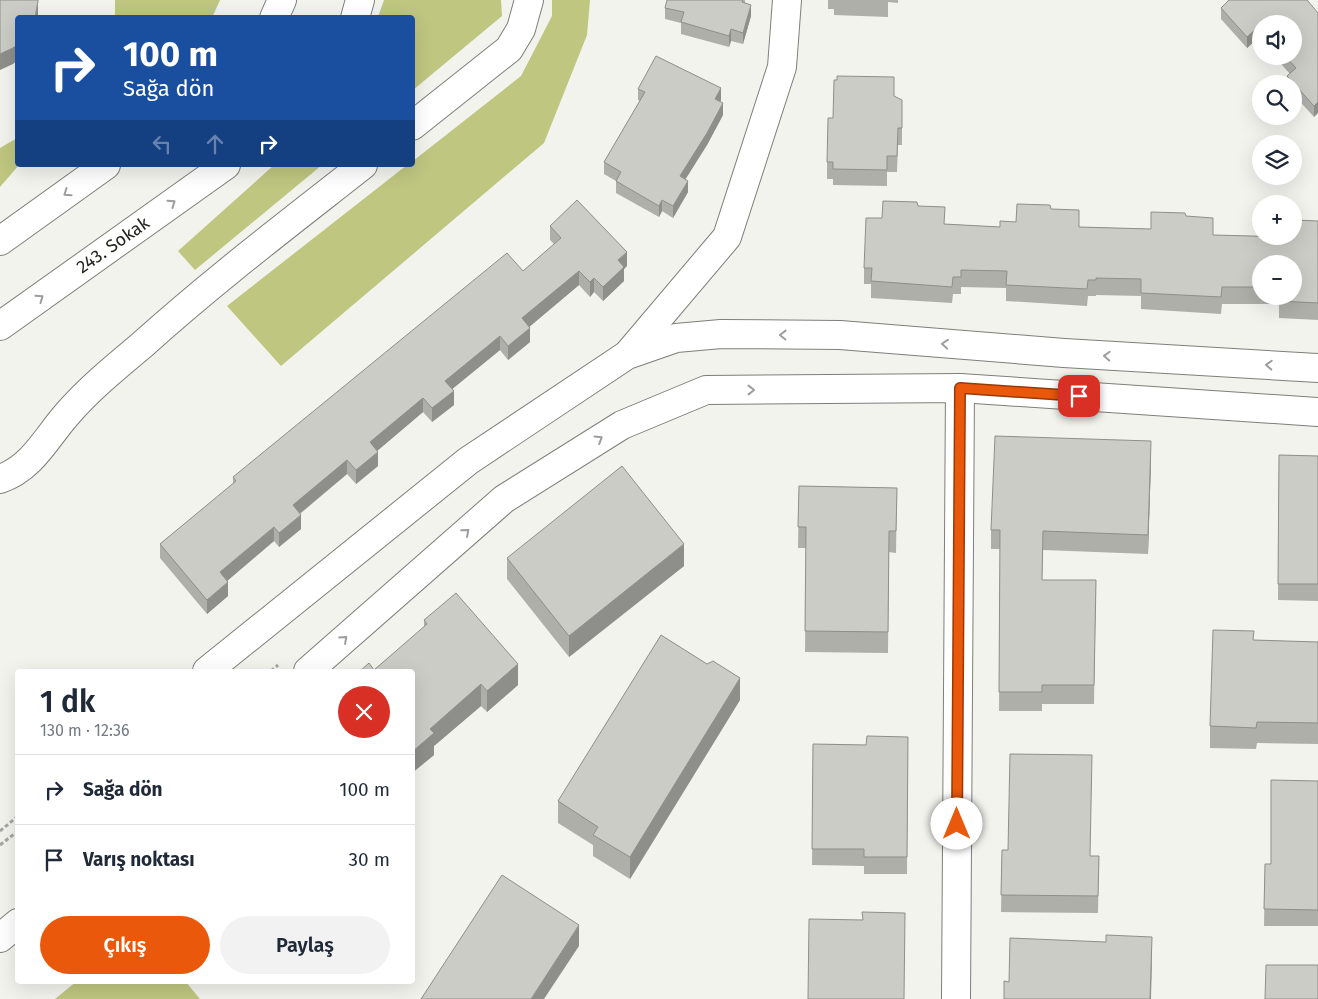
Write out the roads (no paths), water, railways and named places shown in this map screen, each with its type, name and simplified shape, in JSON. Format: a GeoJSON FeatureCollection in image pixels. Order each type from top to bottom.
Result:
{"type":"FeatureCollection","features":[{"type":"Feature","properties":{"kind":"street"},"geometry":{"type":"LineString","coordinates":[[275,15],[282,0]]}},
{"type":"Feature","properties":{"kind":"street"},"geometry":{"type":"LineString","coordinates":[[356,15],[360,0]]}},
{"type":"Feature","properties":{"kind":"street"},"geometry":{"type":"LineString","coordinates":[[415,124],[509,50],[521,29],[529,0]]}},
{"type":"Feature","properties":{"kind":"street"},"geometry":{"type":"LineString","coordinates":[[627,356],[727,237],[782,67],[787,0]]}},
{"type":"Feature","properties":{"kind":"street"},"geometry":{"type":"LineString","coordinates":[[0,240],[103,167]]}},
{"type":"Feature","properties":{"kind":"street","name":"243. Sokak"},"geometry":{"type":"LineString","coordinates":[[0,326],[223,167]]}},
{"type":"Feature","properties":{"kind":"street"},"geometry":{"type":"LineString","coordinates":[[0,479],[12,475],[36,455],[69,412],[108,374],[190,301],[360,167]]}},
{"type":"Feature","properties":{"kind":"street"},"geometry":{"type":"LineString","coordinates":[[210,669],[468,461],[627,356],[676,338],[721,334],[840,335],[1064,353],[1318,368]]}},
{"type":"Feature","properties":{"kind":"street"},"geometry":{"type":"LineString","coordinates":[[956,999],[960,388]]}},
{"type":"Feature","properties":{"kind":"street"},"geometry":{"type":"LineString","coordinates":[[310,669],[504,498],[622,425],[706,390],[960,388],[1318,412]]}},
{"type":"Feature","properties":{"kind":"street"},"geometry":{"type":"LineString","coordinates":[[0,938],[15,926]]}}]}
